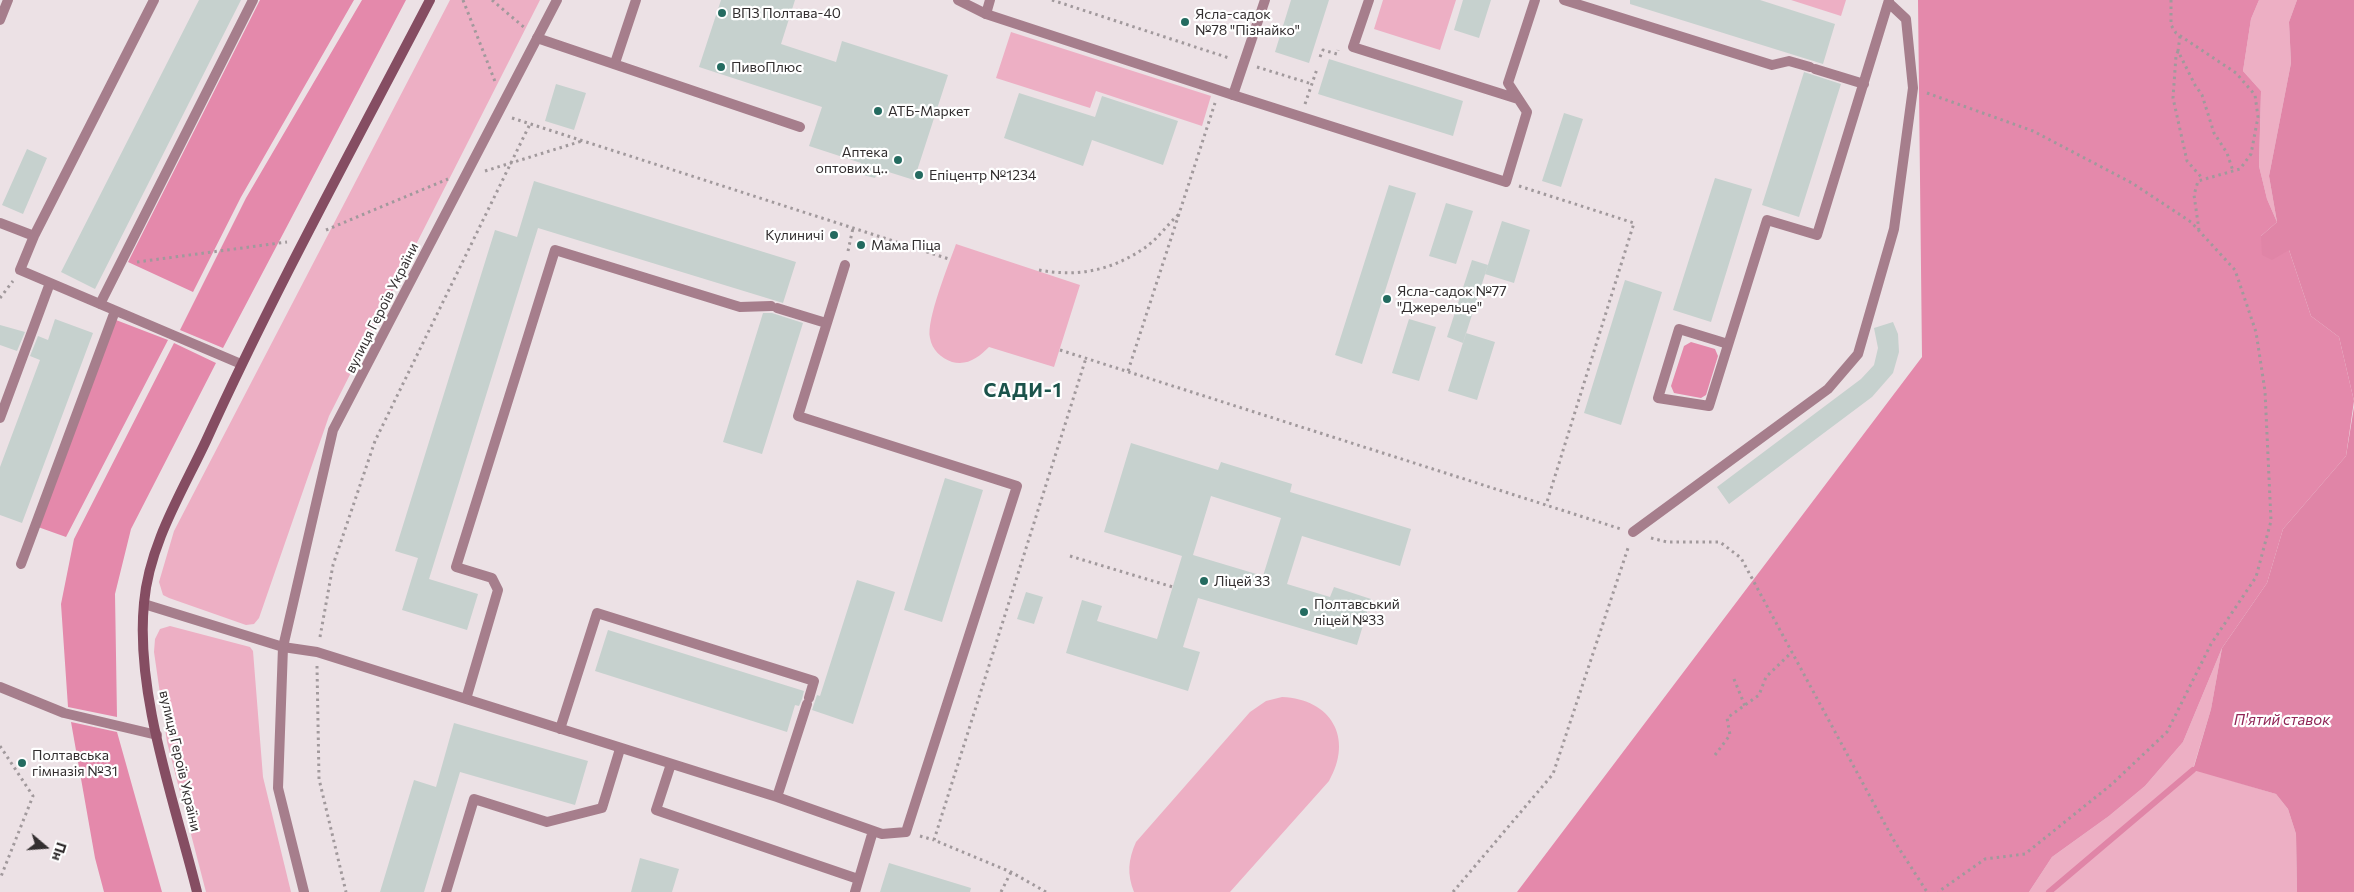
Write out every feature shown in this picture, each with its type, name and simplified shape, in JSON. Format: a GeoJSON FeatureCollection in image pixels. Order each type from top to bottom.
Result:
{"type":"FeatureCollection","features":[{"type":"Feature","properties":{"kind":"main road","name":"вулиця Героїв України"},"geometry":{"type":"LineString","coordinates":[[197,892],[156,736],[145,667],[144,604],[150,562],[241,364],[430,0]]}},
{"type":"Feature","properties":{"kind":"street"},"geometry":{"type":"LineString","coordinates":[[0,20],[8,0]]}},
{"type":"Feature","properties":{"kind":"street"},"geometry":{"type":"LineString","coordinates":[[154,0],[34,236],[20,270],[241,364]]}},
{"type":"Feature","properties":{"kind":"street"},"geometry":{"type":"LineString","coordinates":[[100,304],[253,0]]}},
{"type":"Feature","properties":{"kind":"street","name":"вулиця Героїв України"},"geometry":{"type":"LineString","coordinates":[[304,892],[278,788],[282,647],[333,430],[557,0]]}},
{"type":"Feature","properties":{"kind":"street"},"geometry":{"type":"LineString","coordinates":[[615,63],[636,0]]}},
{"type":"Feature","properties":{"kind":"street"},"geometry":{"type":"LineString","coordinates":[[958,0],[986,14],[1219,91],[1506,182],[1527,112],[1508,83],[1534,0]]}},
{"type":"Feature","properties":{"kind":"street"},"geometry":{"type":"LineString","coordinates":[[986,14],[990,0]]}},
{"type":"Feature","properties":{"kind":"street"},"geometry":{"type":"LineString","coordinates":[[1233,95],[1265,0]]}},
{"type":"Feature","properties":{"kind":"street"},"geometry":{"type":"LineString","coordinates":[[1369,0],[1353,47],[1518,99]]}},
{"type":"Feature","properties":{"kind":"street"},"geometry":{"type":"LineString","coordinates":[[1564,0],[1772,65],[1789,61],[1864,84]]}},
{"type":"Feature","properties":{"kind":"street"},"geometry":{"type":"LineString","coordinates":[[1633,532],[1828,389],[1858,354],[1894,229],[1913,88],[1906,19],[1889,1],[1817,235],[1767,220],[1709,406],[1658,398],[1680,329],[1728,344]]}},
{"type":"Feature","properties":{"kind":"street"},"geometry":{"type":"LineString","coordinates":[[537,38],[800,127]]}},
{"type":"Feature","properties":{"kind":"street"},"geometry":{"type":"LineString","coordinates":[[0,223],[34,236]]}},
{"type":"Feature","properties":{"kind":"street"},"geometry":{"type":"LineString","coordinates":[[466,699],[498,590],[492,578],[456,567],[554,250],[740,307],[774,307],[826,323]]}},
{"type":"Feature","properties":{"kind":"street"},"geometry":{"type":"LineString","coordinates":[[144,604],[282,647],[317,652],[777,797],[873,831],[891,835],[906,832],[1017,486],[798,416],[845,264]]}},
{"type":"Feature","properties":{"kind":"street"},"geometry":{"type":"LineString","coordinates":[[0,418],[50,283]]}},
{"type":"Feature","properties":{"kind":"street"},"geometry":{"type":"LineString","coordinates":[[21,564],[115,311]]}},
{"type":"Feature","properties":{"kind":"street"},"geometry":{"type":"LineString","coordinates":[[560,729],[597,613],[814,681],[777,797]]}},
{"type":"Feature","properties":{"kind":"street"},"geometry":{"type":"LineString","coordinates":[[0,687],[64,713],[156,736]]}},
{"type":"Feature","properties":{"kind":"street"},"geometry":{"type":"LineString","coordinates":[[446,892],[474,799],[547,822],[602,808],[620,749]]}},
{"type":"Feature","properties":{"kind":"street"},"geometry":{"type":"LineString","coordinates":[[671,764],[656,810],[858,879]]}},
{"type":"Feature","properties":{"kind":"street"},"geometry":{"type":"LineString","coordinates":[[855,892],[873,831]]}},
{"type":"Feature","properties":{"kind":"path"},"geometry":{"type":"LineString","coordinates":[[463,0],[509,117],[949,259]]}},
{"type":"Feature","properties":{"kind":"path"},"geometry":{"type":"LineString","coordinates":[[492,0],[537,38]]}},
{"type":"Feature","properties":{"kind":"path"},"geometry":{"type":"LineString","coordinates":[[1052,0],[1312,84]]}},
{"type":"Feature","properties":{"kind":"path"},"geometry":{"type":"LineString","coordinates":[[2171,0],[2171,25],[2180,36],[2236,73],[2255,95],[2258,118],[2251,154],[2240,169],[2198,181],[2194,195],[2199,230]]}},
{"type":"Feature","properties":{"kind":"path"},"geometry":{"type":"LineString","coordinates":[[2180,36],[2176,56],[2173,98],[2187,161],[2203,180]]}},
{"type":"Feature","properties":{"kind":"path"},"geometry":{"type":"LineString","coordinates":[[1320,58],[1323,50],[1337,54],[1340,45]]}},
{"type":"Feature","properties":{"kind":"path"},"geometry":{"type":"LineString","coordinates":[[2178,51],[2202,95],[2214,133],[2227,153],[2233,171]]}},
{"type":"Feature","properties":{"kind":"path"},"geometry":{"type":"LineString","coordinates":[[1301,117],[1317,69]]}},
{"type":"Feature","properties":{"kind":"path"},"geometry":{"type":"LineString","coordinates":[[1913,88],[2033,131],[2132,183],[2191,222],[2235,270],[2256,332],[2264,391],[2271,521],[2256,577],[2211,644],[2167,732],[2112,784],[2024,854],[1985,859],[1938,892]]}},
{"type":"Feature","properties":{"kind":"path"},"geometry":{"type":"LineString","coordinates":[[1128,372],[1219,91]]}},
{"type":"Feature","properties":{"kind":"path"},"geometry":{"type":"LineString","coordinates":[[346,892],[319,778],[317,652],[333,565],[375,441],[530,124]]}},
{"type":"Feature","properties":{"kind":"path"},"geometry":{"type":"LineString","coordinates":[[489,170],[584,141]]}},
{"type":"Feature","properties":{"kind":"path"},"geometry":{"type":"LineString","coordinates":[[332,227],[450,178]]}},
{"type":"Feature","properties":{"kind":"path"},"geometry":{"type":"LineString","coordinates":[[1506,182],[1634,223],[1546,504]]}},
{"type":"Feature","properties":{"kind":"path"},"geometry":{"type":"LineString","coordinates":[[1039,270],[1062,274],[1082,274],[1113,264],[1144,249],[1179,213]]}},
{"type":"Feature","properties":{"kind":"path"},"geometry":{"type":"LineString","coordinates":[[845,264],[853,228]]}},
{"type":"Feature","properties":{"kind":"path"},"geometry":{"type":"LineString","coordinates":[[120,265],[277,245]]}},
{"type":"Feature","properties":{"kind":"path"},"geometry":{"type":"LineString","coordinates":[[0,298],[20,270]]}},
{"type":"Feature","properties":{"kind":"path"},"geometry":{"type":"LineString","coordinates":[[1060,350],[1667,542],[1720,542],[1741,558],[1893,839],[1927,892]]}},
{"type":"Feature","properties":{"kind":"path"},"geometry":{"type":"LineString","coordinates":[[1046,892],[1011,872],[934,840],[1086,358]]}},
{"type":"Feature","properties":{"kind":"path"},"geometry":{"type":"LineString","coordinates":[[1453,892],[1554,774],[1633,532]]}},
{"type":"Feature","properties":{"kind":"path"},"geometry":{"type":"LineString","coordinates":[[1070,556],[1173,587]]}},
{"type":"Feature","properties":{"kind":"path"},"geometry":{"type":"LineString","coordinates":[[1715,755],[1730,735],[1727,718],[1759,695],[1766,677],[1792,652]]}},
{"type":"Feature","properties":{"kind":"path"},"geometry":{"type":"LineString","coordinates":[[1734,679],[1745,706]]}},
{"type":"Feature","properties":{"kind":"path"},"geometry":{"type":"LineString","coordinates":[[0,746],[33,796],[0,879]]}},
{"type":"Feature","properties":{"kind":"path"},"geometry":{"type":"LineString","coordinates":[[1002,892],[1011,872]]}},
{"type":"Feature","properties":{"kind":"shaded area"},"geometry":{"type":"Polygon","coordinates":[[[260,0],[354,0],[241,197],[193,292],[128,262],[260,0]]]}},
{"type":"Feature","properties":{"kind":"shaded area"},"geometry":{"type":"Polygon","coordinates":[[[362,0],[406,0],[223,348],[180,330],[246,198],[362,0]]]}},
{"type":"Feature","properties":{"kind":"shaded area"},"geometry":{"type":"Polygon","coordinates":[[[450,0],[540,0],[329,416],[259,618],[254,624],[246,625],[169,598],[163,595],[159,582],[174,531],[450,0]]]}},
{"type":"Feature","properties":{"kind":"shaded area"},"geometry":{"type":"Polygon","coordinates":[[[1383,0],[1456,0],[1440,50],[1374,29],[1383,0]]]}},
{"type":"Feature","properties":{"kind":"shaded area"},"geometry":{"type":"Polygon","coordinates":[[[1791,0],[1846,0],[1841,16],[1791,0]]]}},
{"type":"Feature","properties":{"kind":"shaded area"},"geometry":{"type":"Polygon","coordinates":[[[1918,0],[2259,0],[2251,19],[2243,71],[2261,91],[2259,166],[2267,199],[2277,222],[2261,236],[2289,250],[2311,316],[2339,337],[2354,401],[2346,456],[2283,529],[2267,583],[2222,648],[2183,742],[2145,786],[2109,816],[2052,857],[2029,892],[1517,892],[1922,357],[1918,0]]]}},
{"type":"Feature","properties":{"kind":"shaded area"},"geometry":{"type":"Polygon","coordinates":[[[2259,0],[2297,0],[2289,22],[2291,63],[2269,176],[2277,222],[2267,199],[2259,166],[2261,91],[2243,71],[2251,19],[2259,0]]]}},
{"type":"Feature","properties":{"kind":"shaded area"},"geometry":{"type":"Polygon","coordinates":[[[1011,32],[1211,96],[1202,126],[1096,91],[1090,108],[996,78],[1011,32]]]}},
{"type":"Feature","properties":{"kind":"shaded area"},"geometry":{"type":"Polygon","coordinates":[[[956,244],[1080,285],[1054,367],[989,347],[977,357],[963,363],[952,362],[935,350],[930,338],[931,319],[956,244]]]}},
{"type":"Feature","properties":{"kind":"shaded area"},"geometry":{"type":"Polygon","coordinates":[[[116,320],[168,340],[66,537],[38,527],[116,320]]]}},
{"type":"Feature","properties":{"kind":"shaded area"},"geometry":{"type":"Polygon","coordinates":[[[1691,342],[1715,349],[1718,356],[1706,395],[1701,398],[1674,393],[1671,386],[1684,346],[1691,342]]]}},
{"type":"Feature","properties":{"kind":"shaded area"},"geometry":{"type":"Polygon","coordinates":[[[174,343],[216,363],[131,529],[115,594],[117,717],[68,707],[61,604],[74,539],[174,343]]]}},
{"type":"Feature","properties":{"kind":"shaded area"},"geometry":{"type":"Polygon","coordinates":[[[170,626],[250,647],[253,651],[263,777],[291,892],[206,892],[167,742],[154,652],[155,639],[160,629],[170,626]]]}},
{"type":"Feature","properties":{"kind":"shaded area"},"geometry":{"type":"Polygon","coordinates":[[[2222,648],[2211,709],[2193,769],[2276,794],[2288,809],[2296,834],[2297,892],[2029,892],[2052,857],[2109,816],[2145,786],[2183,742],[2222,648]]]}},
{"type":"Feature","properties":{"kind":"shaded area"},"geometry":{"type":"Polygon","coordinates":[[[1282,697],[1299,699],[1314,705],[1325,713],[1333,724],[1338,736],[1339,750],[1336,765],[1329,781],[1230,892],[1134,892],[1129,867],[1136,842],[1250,712],[1266,701],[1282,697]]]}},
{"type":"Feature","properties":{"kind":"shaded area"},"geometry":{"type":"Polygon","coordinates":[[[71,722],[117,732],[162,892],[104,892],[95,858],[71,722]]]}},
{"type":"Feature","properties":{"kind":"water"},"geometry":{"type":"Polygon","coordinates":[[[2297,0],[2354,0],[2354,401],[2339,337],[2311,316],[2289,250],[2272,260],[2262,255],[2261,236],[2277,222],[2269,176],[2291,63],[2289,22],[2297,0]]]}},
{"type":"Feature","properties":{"kind":"water","name":"П'ятий ставок"},"geometry":{"type":"Polygon","coordinates":[[[2354,407],[2354,892],[2297,892],[2296,834],[2288,809],[2276,794],[2193,770],[2211,709],[2222,648],[2267,583],[2283,529],[2346,456],[2354,407]]]}},
{"type":"Feature","properties":{"kind":"building"},"geometry":{"type":"Polygon","coordinates":[[[199,0],[241,0],[95,289],[61,272],[199,0]]]}},
{"type":"Feature","properties":{"kind":"building"},"geometry":{"type":"Polygon","coordinates":[[[721,0],[795,0],[781,44],[836,62],[842,41],[948,75],[914,180],[879,169],[875,178],[867,176],[858,173],[861,163],[809,146],[822,107],[699,67],[721,0]]]}},
{"type":"Feature","properties":{"kind":"building"},"geometry":{"type":"Polygon","coordinates":[[[1291,0],[1329,0],[1309,63],[1275,52],[1291,0]]]}},
{"type":"Feature","properties":{"kind":"building"},"geometry":{"type":"Polygon","coordinates":[[[1463,0],[1491,0],[1479,38],[1454,30],[1463,0]]]}},
{"type":"Feature","properties":{"kind":"building"},"geometry":{"type":"Polygon","coordinates":[[[1630,0],[1760,0],[1835,24],[1823,64],[1630,4],[1630,0]]]}},
{"type":"Feature","properties":{"kind":"building"},"geometry":{"type":"Polygon","coordinates":[[[1329,59],[1463,101],[1453,136],[1318,94],[1329,59]]]}},
{"type":"Feature","properties":{"kind":"building"},"geometry":{"type":"Polygon","coordinates":[[[1804,72],[1841,84],[1799,217],[1762,205],[1804,72]]]}},
{"type":"Feature","properties":{"kind":"building"},"geometry":{"type":"Polygon","coordinates":[[[556,84],[586,93],[574,130],[545,121],[556,84]]]}},
{"type":"Feature","properties":{"kind":"building"},"geometry":{"type":"Polygon","coordinates":[[[1019,93],[1095,117],[1102,96],[1178,121],[1163,165],[1092,140],[1083,166],[1004,138],[1019,93]]]}},
{"type":"Feature","properties":{"kind":"building"},"geometry":{"type":"Polygon","coordinates":[[[1564,113],[1583,119],[1561,187],[1542,181],[1564,113]]]}},
{"type":"Feature","properties":{"kind":"building"},"geometry":{"type":"Polygon","coordinates":[[[27,149],[47,158],[23,214],[2,205],[27,149]]]}},
{"type":"Feature","properties":{"kind":"building"},"geometry":{"type":"Polygon","coordinates":[[[1715,178],[1752,189],[1711,322],[1673,310],[1715,178]]]}},
{"type":"Feature","properties":{"kind":"building"},"geometry":{"type":"Polygon","coordinates":[[[534,181],[796,262],[783,303],[538,228],[429,579],[478,594],[467,630],[402,610],[418,558],[395,551],[495,230],[517,237],[534,181]]]}},
{"type":"Feature","properties":{"kind":"building"},"geometry":{"type":"Polygon","coordinates":[[[1389,185],[1416,193],[1362,364],[1335,355],[1389,185]]]}},
{"type":"Feature","properties":{"kind":"building"},"geometry":{"type":"Polygon","coordinates":[[[1446,203],[1473,211],[1456,264],[1429,256],[1446,203]]]}},
{"type":"Feature","properties":{"kind":"building"},"geometry":{"type":"Polygon","coordinates":[[[1502,221],[1530,230],[1514,283],[1485,274],[1502,221]]]}},
{"type":"Feature","properties":{"kind":"building"},"geometry":{"type":"Polygon","coordinates":[[[1472,260],[1488,265],[1463,343],[1447,337],[1472,260]]]}},
{"type":"Feature","properties":{"kind":"building"},"geometry":{"type":"Polygon","coordinates":[[[1625,280],[1662,292],[1621,425],[1584,413],[1625,280]]]}},
{"type":"Feature","properties":{"kind":"building"},"geometry":{"type":"Polygon","coordinates":[[[763,313],[772,313],[803,323],[762,454],[723,442],[763,313]]]}},
{"type":"Feature","properties":{"kind":"building"},"geometry":{"type":"Polygon","coordinates":[[[55,319],[93,333],[22,523],[0,515],[0,467],[40,360],[30,356],[38,336],[48,340],[55,319]]]}},
{"type":"Feature","properties":{"kind":"building"},"geometry":{"type":"Polygon","coordinates":[[[1409,319],[1436,327],[1419,381],[1392,373],[1409,319]]]}},
{"type":"Feature","properties":{"kind":"building"},"geometry":{"type":"Polygon","coordinates":[[[1893,322],[1898,334],[1899,352],[1893,373],[1872,397],[1729,504],[1717,487],[1861,379],[1874,365],[1878,348],[1874,328],[1893,322]]]}},
{"type":"Feature","properties":{"kind":"building"},"geometry":{"type":"Polygon","coordinates":[[[0,325],[25,332],[17,351],[0,345],[0,325]]]}},
{"type":"Feature","properties":{"kind":"building"},"geometry":{"type":"Polygon","coordinates":[[[1466,333],[1495,342],[1477,400],[1448,391],[1466,333]]]}},
{"type":"Feature","properties":{"kind":"building"},"geometry":{"type":"Polygon","coordinates":[[[1131,443],[1218,470],[1221,462],[1292,484],[1290,492],[1411,529],[1400,566],[1302,536],[1287,584],[1330,597],[1334,587],[1371,599],[1357,645],[1198,598],[1183,647],[1200,652],[1188,691],[1066,653],[1082,600],[1102,606],[1097,621],[1157,639],[1182,556],[1104,532],[1131,443]],[[1211,496],[1193,555],[1263,576],[1281,518],[1211,496]]]}},
{"type":"Feature","properties":{"kind":"building"},"geometry":{"type":"Polygon","coordinates":[[[945,478],[983,490],[942,622],[904,610],[945,478]]]}},
{"type":"Feature","properties":{"kind":"building"},"geometry":{"type":"Polygon","coordinates":[[[857,580],[895,592],[853,724],[812,710],[817,695],[820,696],[857,580]]]}},
{"type":"Feature","properties":{"kind":"building"},"geometry":{"type":"Polygon","coordinates":[[[1026,592],[1043,597],[1034,624],[1017,619],[1026,592]]]}},
{"type":"Feature","properties":{"kind":"building"},"geometry":{"type":"Polygon","coordinates":[[[608,630],[804,691],[799,706],[795,705],[787,732],[595,671],[608,630]]]}},
{"type":"Feature","properties":{"kind":"building"},"geometry":{"type":"Polygon","coordinates":[[[454,723],[588,761],[575,805],[460,772],[424,892],[380,892],[414,780],[436,787],[454,723]]]}},
{"type":"Feature","properties":{"kind":"building"},"geometry":{"type":"Polygon","coordinates":[[[640,858],[679,869],[672,892],[631,892],[640,858]]]}},
{"type":"Feature","properties":{"kind":"building"},"geometry":{"type":"Polygon","coordinates":[[[889,863],[971,888],[970,892],[880,892],[889,863]]]}},
{"type":"Feature","properties":{"kind":"waterway"},"geometry":{"type":"LineString","coordinates":[[2049,892],[2193,770]]}},
{"type":"Feature","properties":{"kind":"place","name":"ВПЗ Полтава-40"},"geometry":{"type":"Point","coordinates":[722,13]}},
{"type":"Feature","properties":{"kind":"place","name":"Ясла-садок №78 \"Пізнайко\""},"geometry":{"type":"Point","coordinates":[1185,22]}},
{"type":"Feature","properties":{"kind":"place","name":"ПивоПлюс"},"geometry":{"type":"Point","coordinates":[721,67]}},
{"type":"Feature","properties":{"kind":"place","name":"АТБ-Маркет"},"geometry":{"type":"Point","coordinates":[878,111]}},
{"type":"Feature","properties":{"kind":"place","name":"Аптека оптових ц‥"},"geometry":{"type":"Point","coordinates":[898,160]}},
{"type":"Feature","properties":{"kind":"place","name":"Епіцентр №1234"},"geometry":{"type":"Point","coordinates":[919,175]}},
{"type":"Feature","properties":{"kind":"place","name":"Кулиничі"},"geometry":{"type":"Point","coordinates":[834,235]}},
{"type":"Feature","properties":{"kind":"place","name":"Мама Піца"},"geometry":{"type":"Point","coordinates":[861,245]}},
{"type":"Feature","properties":{"kind":"place","name":"Ясла-садок №77 \"Джерельце\""},"geometry":{"type":"Point","coordinates":[1387,299]}},
{"type":"Feature","properties":{"kind":"place","name":"Ліцей 33"},"geometry":{"type":"Point","coordinates":[1204,581]}},
{"type":"Feature","properties":{"kind":"place","name":"Полтавський ліцей №33"},"geometry":{"type":"Point","coordinates":[1304,612]}},
{"type":"Feature","properties":{"kind":"place","name":"Полтавська гімназія №31"},"geometry":{"type":"Point","coordinates":[22,763]}},
{"type":"Feature","properties":{"kind":"district","name":"САДИ-1"},"geometry":{"type":"Point","coordinates":[1023,391]}}]}
